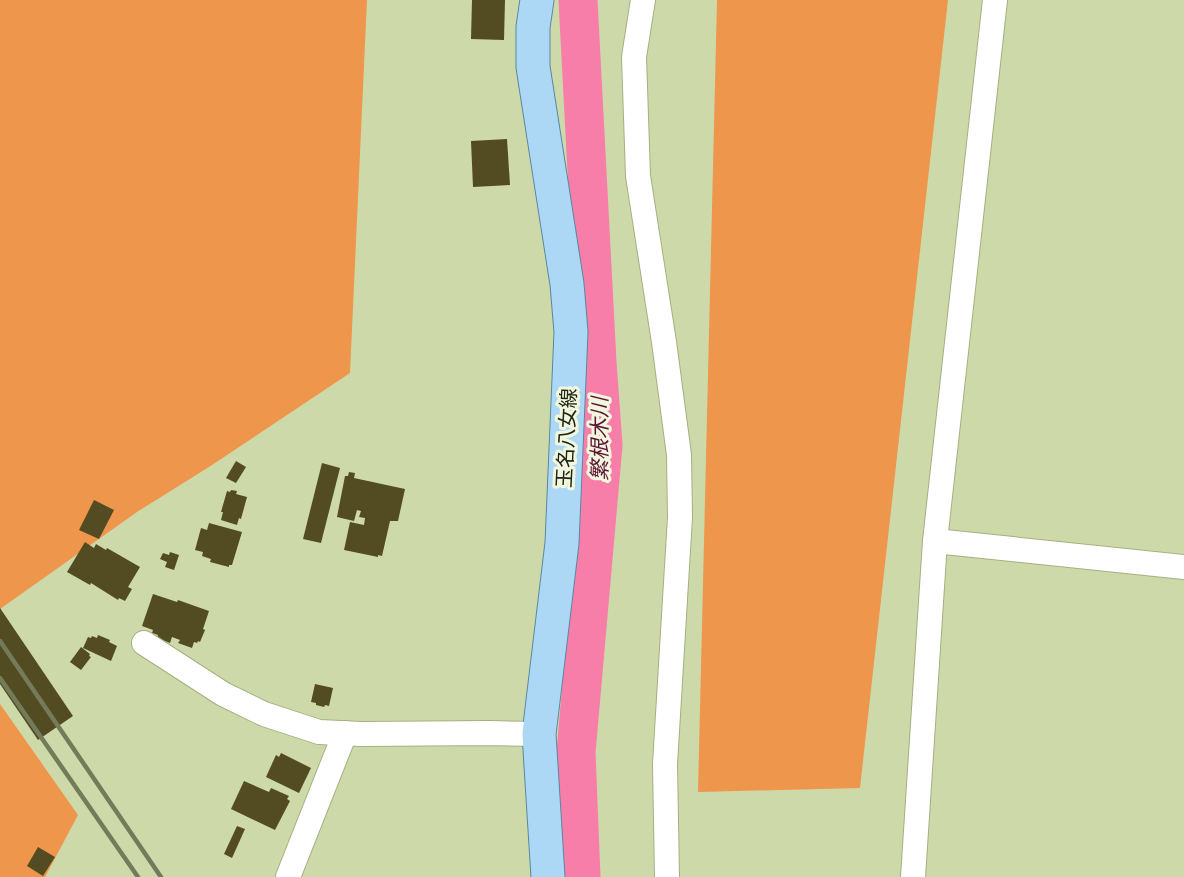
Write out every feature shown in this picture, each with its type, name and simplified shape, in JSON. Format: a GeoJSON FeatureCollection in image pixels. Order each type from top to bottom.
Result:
{"type":"FeatureCollection","features":[{"type":"Feature","properties":{"kind":"main road","name":"玉名八女線"},"geometry":{"type":"LineString","coordinates":[[537,0],[533,27],[533,67],[567,284],[571,332],[562,543],[539,734],[548,877]]}},
{"type":"Feature","properties":{"kind":"street"},"geometry":{"type":"LineString","coordinates":[[643,0],[634,57],[638,176],[664,342],[679,455],[680,486],[665,764],[666,877]]}},
{"type":"Feature","properties":{"kind":"street"},"geometry":{"type":"LineString","coordinates":[[913,877],[935,541],[994,0]]}},
{"type":"Feature","properties":{"kind":"street"},"geometry":{"type":"LineString","coordinates":[[935,541],[1184,567]]}},
{"type":"Feature","properties":{"kind":"street"},"geometry":{"type":"LineString","coordinates":[[144,643],[223,693],[264,714],[319,732],[539,734]]}},
{"type":"Feature","properties":{"kind":"street"},"geometry":{"type":"LineString","coordinates":[[288,877],[345,733]]}},
{"type":"Feature","properties":{"kind":"shaded area"},"geometry":{"type":"Polygon","coordinates":[[[0,0],[367,0],[350,373],[137,512],[0,609],[0,0]]]}},
{"type":"Feature","properties":{"kind":"shaded area"},"geometry":{"type":"Polygon","coordinates":[[[717,0],[948,0],[860,788],[698,792],[717,0]]]}},
{"type":"Feature","properties":{"kind":"shaded area"},"geometry":{"type":"Polygon","coordinates":[[[0,704],[78,815],[45,877],[0,877],[0,704]]]}},
{"type":"Feature","properties":{"kind":"building"},"geometry":{"type":"Polygon","coordinates":[[[472,0],[505,0],[504,40],[471,39],[472,0]]]}},
{"type":"Feature","properties":{"kind":"building"},"geometry":{"type":"Polygon","coordinates":[[[507,139],[510,185],[473,187],[471,141],[507,139]]]}},
{"type":"Feature","properties":{"kind":"building"},"geometry":{"type":"Polygon","coordinates":[[[236,461],[246,467],[236,483],[226,478],[236,461]]]}},
{"type":"Feature","properties":{"kind":"building"},"geometry":{"type":"Polygon","coordinates":[[[322,463],[340,468],[321,543],[303,539],[322,463]]]}},
{"type":"Feature","properties":{"kind":"building"},"geometry":{"type":"Polygon","coordinates":[[[349,472],[355,473],[354,478],[405,489],[398,521],[390,521],[382,556],[344,550],[350,522],[364,525],[365,518],[359,517],[361,511],[357,510],[354,521],[337,517],[345,476],[348,476],[349,472]]]}},
{"type":"Feature","properties":{"kind":"building"},"geometry":{"type":"Polygon","coordinates":[[[231,490],[247,497],[237,525],[221,520],[227,491],[231,490]]]}},
{"type":"Feature","properties":{"kind":"building"},"geometry":{"type":"Polygon","coordinates":[[[94,500],[114,510],[99,539],[79,530],[94,500]]]}},
{"type":"Feature","properties":{"kind":"building"},"geometry":{"type":"Polygon","coordinates":[[[209,523],[242,532],[232,565],[229,567],[210,562],[211,559],[202,556],[203,552],[195,550],[201,528],[207,530],[209,523]]]}},
{"type":"Feature","properties":{"kind":"building"},"geometry":{"type":"Polygon","coordinates":[[[85,542],[94,548],[96,544],[106,550],[107,548],[140,567],[128,587],[132,589],[125,601],[119,598],[118,600],[91,583],[90,585],[67,572],[85,542]]]}},
{"type":"Feature","properties":{"kind":"building"},"geometry":{"type":"Polygon","coordinates":[[[170,552],[179,555],[174,570],[165,567],[167,562],[160,559],[163,553],[169,555],[170,552]]]}},
{"type":"Feature","properties":{"kind":"building"},"geometry":{"type":"Polygon","coordinates":[[[153,594],[209,611],[200,642],[194,642],[192,648],[178,643],[180,640],[172,637],[170,643],[157,638],[158,635],[152,633],[153,630],[142,626],[153,594]]]}},
{"type":"Feature","properties":{"kind":"building"},"geometry":{"type":"Polygon","coordinates":[[[0,608],[73,716],[38,740],[0,684],[0,608]]]}},
{"type":"Feature","properties":{"kind":"building"},"geometry":{"type":"Polygon","coordinates":[[[98,635],[117,646],[111,661],[83,648],[88,637],[97,638],[98,635]]]}},
{"type":"Feature","properties":{"kind":"building"},"geometry":{"type":"Polygon","coordinates":[[[81,647],[91,657],[81,670],[70,662],[81,647]]]}},
{"type":"Feature","properties":{"kind":"building"},"geometry":{"type":"Polygon","coordinates":[[[315,684],[333,688],[329,706],[324,707],[311,702],[315,684]]]}},
{"type":"Feature","properties":{"kind":"building"},"geometry":{"type":"Polygon","coordinates":[[[281,753],[311,768],[299,793],[266,777],[276,755],[279,757],[281,753]]]}},
{"type":"Feature","properties":{"kind":"building"},"geometry":{"type":"Polygon","coordinates":[[[244,781],[269,792],[271,788],[289,796],[287,799],[290,801],[275,830],[231,809],[244,781]]]}},
{"type":"Feature","properties":{"kind":"building"},"geometry":{"type":"Polygon","coordinates":[[[237,826],[245,829],[232,858],[224,854],[237,826]]]}},
{"type":"Feature","properties":{"kind":"building"},"geometry":{"type":"Polygon","coordinates":[[[38,847],[55,857],[43,876],[27,866],[38,847]]]}},
{"type":"Feature","properties":{"kind":"waterway","name":"繁根木川"},"geometry":{"type":"LineString","coordinates":[[578,0],[603,445],[576,752],[581,877]]}},
{"type":"Feature","properties":{"kind":"railway"},"geometry":{"type":"LineString","coordinates":[[0,641],[161,877]]}},
{"type":"Feature","properties":{"kind":"railway"},"geometry":{"type":"LineString","coordinates":[[0,678],[138,877]]}}]}
